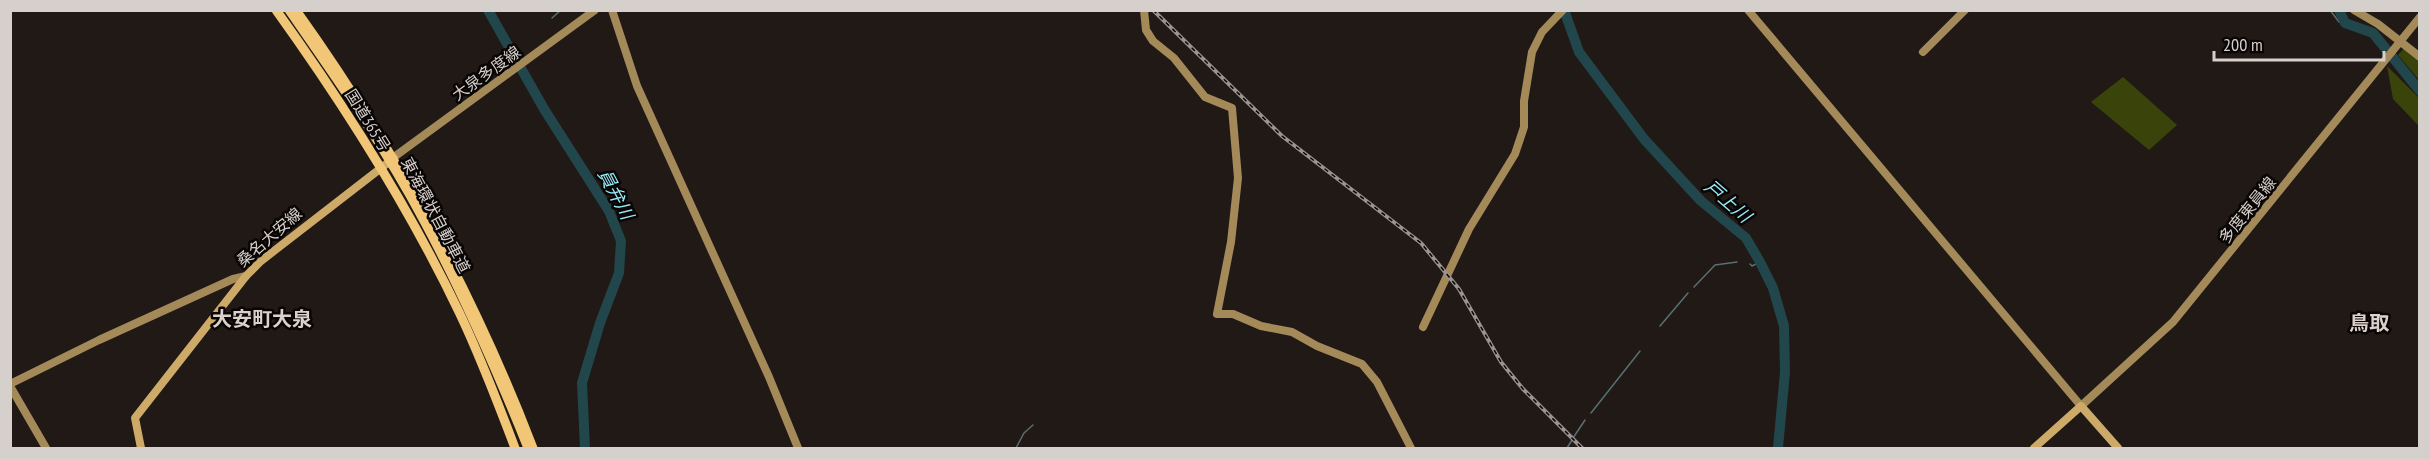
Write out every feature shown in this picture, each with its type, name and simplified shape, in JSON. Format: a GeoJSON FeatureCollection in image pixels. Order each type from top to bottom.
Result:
{"type":"FeatureCollection","features":[{"type":"Feature","properties":{"kind":"highway","name":"国道365号"},"geometry":{"type":"LineString","coordinates":[[276,10],[381,168],[459,312],[515,448]]}},
{"type":"Feature","properties":{"kind":"highway","name":"東海環状自動車道"},"geometry":{"type":"LineString","coordinates":[[289,10],[373,134],[424,220],[481,335],[528,448]]}},
{"type":"Feature","properties":{"kind":"highway","name":"国道365号"},"geometry":{"type":"LineString","coordinates":[[296,10],[394,157],[474,309],[533,448]]}},
{"type":"Feature","properties":{"kind":"main road","name":"桑名大安線"},"geometry":{"type":"LineString","coordinates":[[141,448],[135,418],[246,276],[270,253],[394,157]]}},
{"type":"Feature","properties":{"kind":"main road"},"geometry":{"type":"LineString","coordinates":[[2034,448],[2081,406],[2118,448]]}},
{"type":"Feature","properties":{"kind":"street","name":"大泉多度線"},"geometry":{"type":"LineString","coordinates":[[394,157],[595,10]]}},
{"type":"Feature","properties":{"kind":"street"},"geometry":{"type":"LineString","coordinates":[[612,10],[624,54],[769,377],[798,448]]}},
{"type":"Feature","properties":{"kind":"street"},"geometry":{"type":"LineString","coordinates":[[1144,10],[1146,30],[1153,41],[1174,58],[1205,97],[1232,108],[1238,178],[1231,242],[1217,314],[1233,314],[1261,326],[1292,332],[1317,346],[1362,364],[1377,382],[1411,448]]}},
{"type":"Feature","properties":{"kind":"street"},"geometry":{"type":"LineString","coordinates":[[1423,327],[1469,229],[1515,154],[1524,127],[1524,101],[1532,52],[1553,18],[1563,10]]}},
{"type":"Feature","properties":{"kind":"street"},"geometry":{"type":"LineString","coordinates":[[1748,10],[2081,406]]}},
{"type":"Feature","properties":{"kind":"street"},"geometry":{"type":"LineString","coordinates":[[1923,52],[1965,10]]}},
{"type":"Feature","properties":{"kind":"street"},"geometry":{"type":"LineString","coordinates":[[2354,10],[2398,44],[2420,57]]}},
{"type":"Feature","properties":{"kind":"street","name":"多度東員線"},"geometry":{"type":"LineString","coordinates":[[2081,406],[2173,322],[2420,17]]}},
{"type":"Feature","properties":{"kind":"street"},"geometry":{"type":"LineString","coordinates":[[46,448],[10,385],[99,340],[233,279],[246,276]]}},
{"type":"Feature","properties":{"kind":"green space"},"geometry":{"type":"Polygon","coordinates":[[[2406,46],[2419,58],[2419,80],[2398,55],[2406,46]]]}},
{"type":"Feature","properties":{"kind":"green space"},"geometry":{"type":"Polygon","coordinates":[[[2387,66],[2419,98],[2419,126],[2393,99],[2387,66]]]}},
{"type":"Feature","properties":{"kind":"green space"},"geometry":{"type":"Polygon","coordinates":[[[2123,77],[2177,125],[2149,150],[2091,102],[2123,77]]]}},
{"type":"Feature","properties":{"kind":"waterway","name":"員弁川"},"geometry":{"type":"LineString","coordinates":[[488,10],[544,109],[609,211],[621,241],[619,273],[600,323],[582,383],[585,448]]}},
{"type":"Feature","properties":{"kind":"waterway"},"geometry":{"type":"LineString","coordinates":[[552,18],[561,10]]}},
{"type":"Feature","properties":{"kind":"waterway","name":"戸上川"},"geometry":{"type":"LineString","coordinates":[[1564,10],[1579,52],[1644,139],[1701,201],[1746,238],[1773,288],[1784,326],[1785,372],[1778,448]]}},
{"type":"Feature","properties":{"kind":"waterway"},"geometry":{"type":"LineString","coordinates":[[2330,10],[2339,22],[2345,23]]}},
{"type":"Feature","properties":{"kind":"waterway"},"geometry":{"type":"LineString","coordinates":[[2339,10],[2345,23],[2373,33],[2420,91]]}},
{"type":"Feature","properties":{"kind":"waterway"},"geometry":{"type":"LineString","coordinates":[[1694,287],[1715,265],[1737,262]]}},
{"type":"Feature","properties":{"kind":"waterway"},"geometry":{"type":"LineString","coordinates":[[1750,264],[1752,266],[1760,262]]}},
{"type":"Feature","properties":{"kind":"waterway"},"geometry":{"type":"LineString","coordinates":[[1660,326],[1688,293]]}},
{"type":"Feature","properties":{"kind":"waterway"},"geometry":{"type":"LineString","coordinates":[[1591,413],[1640,351]]}},
{"type":"Feature","properties":{"kind":"waterway"},"geometry":{"type":"LineString","coordinates":[[1573,438],[1585,420]]}},
{"type":"Feature","properties":{"kind":"waterway"},"geometry":{"type":"LineString","coordinates":[[1016,448],[1024,433],[1033,425]]}},
{"type":"Feature","properties":{"kind":"waterway"},"geometry":{"type":"LineString","coordinates":[[1567,448],[1572,440]]}},
{"type":"Feature","properties":{"kind":"railway"},"geometry":{"type":"LineString","coordinates":[[1153,10],[1282,136],[1421,243],[1459,289],[1501,362],[1523,389],[1582,448]]}},
{"type":"Feature","properties":{"kind":"district","name":"大安町大泉"},"geometry":{"type":"Point","coordinates":[262,319]}},
{"type":"Feature","properties":{"kind":"district","name":"鳥取"},"geometry":{"type":"Point","coordinates":[2369,323]}}]}
